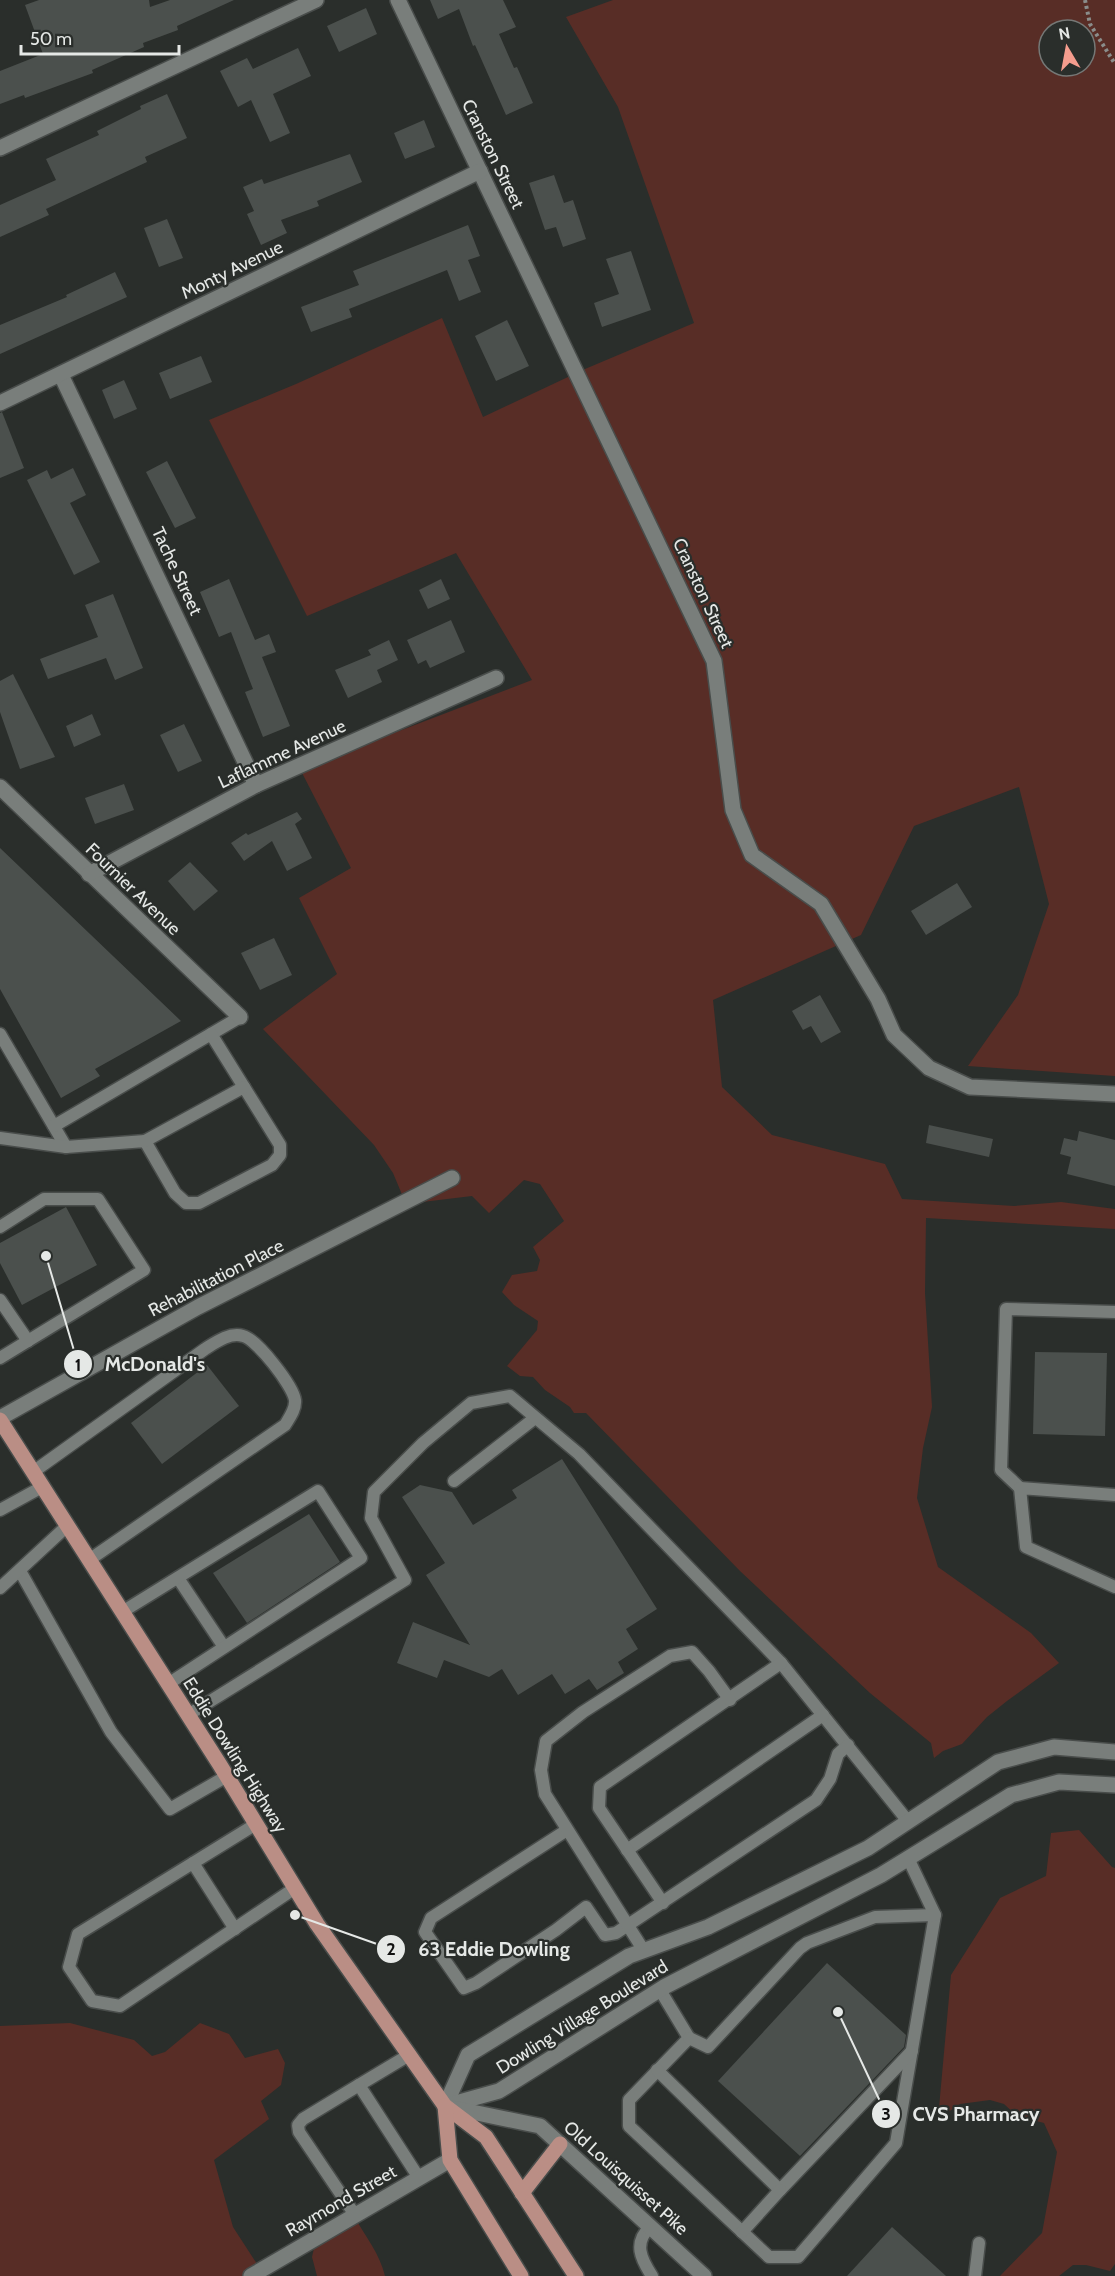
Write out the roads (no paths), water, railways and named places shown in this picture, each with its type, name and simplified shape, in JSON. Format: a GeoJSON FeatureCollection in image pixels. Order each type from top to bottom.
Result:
{"type":"FeatureCollection","features":[{"type":"Feature","properties":{"kind":"main road","name":"Eddie Dowling Highway"},"geometry":{"type":"LineString","coordinates":[[0,1419],[227,1776],[317,1924],[446,2106],[486,2137],[576,2276]]}},
{"type":"Feature","properties":{"kind":"main road"},"geometry":{"type":"LineString","coordinates":[[446,2106],[450,2160],[521,2276]]}},
{"type":"Feature","properties":{"kind":"main road"},"geometry":{"type":"LineString","coordinates":[[522,2193],[560,2144]]}},
{"type":"Feature","properties":{"kind":"street"},"geometry":{"type":"LineString","coordinates":[[0,148],[316,0]]}},
{"type":"Feature","properties":{"kind":"street","name":"Cranston Street"},"geometry":{"type":"LineString","coordinates":[[399,0],[714,661],[733,810],[752,855],[821,904],[878,999],[894,1035],[929,1068],[970,1086],[1115,1094]]}},
{"type":"Feature","properties":{"kind":"street","name":"Monty Avenue"},"geometry":{"type":"LineString","coordinates":[[0,403],[480,171]]}},
{"type":"Feature","properties":{"kind":"street","name":"Tache Street"},"geometry":{"type":"LineString","coordinates":[[61,375],[256,785]]}},
{"type":"Feature","properties":{"kind":"street","name":"Laflamme Avenue"},"geometry":{"type":"LineString","coordinates":[[89,874],[256,785],[496,678]]}},
{"type":"Feature","properties":{"kind":"street","name":"Fournier Avenue"},"geometry":{"type":"LineString","coordinates":[[0,787],[240,1017]]}},
{"type":"Feature","properties":{"kind":"street","name":"Rehabilitation Place"},"geometry":{"type":"LineString","coordinates":[[0,1419],[198,1307],[452,1178]]}},
{"type":"Feature","properties":{"kind":"street","name":"Dowling Village Boulevard"},"geometry":{"type":"LineString","coordinates":[[446,2106],[468,2055],[629,1956],[708,1927],[868,1848],[907,1820],[998,1762],[1054,1747],[1115,1752]]}},
{"type":"Feature","properties":{"kind":"street","name":"Dowling Village Boulevard"},"geometry":{"type":"LineString","coordinates":[[446,2106],[499,2091],[660,1990],[881,1875],[1011,1795],[1059,1782],[1115,1785]]}},
{"type":"Feature","properties":{"kind":"street","name":"Old Louisquisset Pike"},"geometry":{"type":"LineString","coordinates":[[446,2106],[540,2126],[704,2276]]}},
{"type":"Feature","properties":{"kind":"street","name":"Raymond Street"},"geometry":{"type":"LineString","coordinates":[[252,2276],[450,2160]]}},
{"type":"Feature","properties":{"kind":"lane"},"geometry":{"type":"LineString","coordinates":[[54,1126],[240,1017]]}},
{"type":"Feature","properties":{"kind":"lane"},"geometry":{"type":"LineString","coordinates":[[0,1034],[66,1147]]}},
{"type":"Feature","properties":{"kind":"lane"},"geometry":{"type":"LineString","coordinates":[[145,1142],[175,1193],[186,1203],[199,1203],[272,1165],[280,1155],[280,1145],[211,1034]]}},
{"type":"Feature","properties":{"kind":"lane"},"geometry":{"type":"LineString","coordinates":[[0,1138],[66,1147],[145,1142],[244,1087]]}},
{"type":"Feature","properties":{"kind":"lane"},"geometry":{"type":"LineString","coordinates":[[0,1227],[44,1199],[98,1199],[144,1270],[0,1358]]}},
{"type":"Feature","properties":{"kind":"lane"},"geometry":{"type":"LineString","coordinates":[[0,1300],[28,1341]]}},
{"type":"Feature","properties":{"kind":"lane"},"geometry":{"type":"LineString","coordinates":[[1115,1312],[1006,1309],[1001,1470],[1020,1488],[1115,1495]]}},
{"type":"Feature","properties":{"kind":"lane"},"geometry":{"type":"LineString","coordinates":[[33,1472],[205,1349],[229,1336],[243,1336],[255,1343],[291,1388],[295,1401],[292,1414],[285,1425],[89,1560]]}},
{"type":"Feature","properties":{"kind":"lane"},"geometry":{"type":"LineString","coordinates":[[188,1715],[405,1580],[371,1518],[374,1492],[423,1443],[471,1403],[510,1396],[579,1454],[781,1663],[907,1820]]}},
{"type":"Feature","properties":{"kind":"lane"},"geometry":{"type":"LineString","coordinates":[[454,1481],[535,1418]]}},
{"type":"Feature","properties":{"kind":"lane"},"geometry":{"type":"LineString","coordinates":[[0,1510],[42,1487]]}},
{"type":"Feature","properties":{"kind":"lane"},"geometry":{"type":"LineString","coordinates":[[1020,1488],[1026,1547],[1115,1587]]}},
{"type":"Feature","properties":{"kind":"lane"},"geometry":{"type":"LineString","coordinates":[[122,1612],[318,1491],[361,1558],[168,1684]]}},
{"type":"Feature","properties":{"kind":"lane"},"geometry":{"type":"LineString","coordinates":[[0,1588],[67,1526]]}},
{"type":"Feature","properties":{"kind":"lane"},"geometry":{"type":"LineString","coordinates":[[20,1571],[111,1732],[170,1809],[227,1776]]}},
{"type":"Feature","properties":{"kind":"lane"},"geometry":{"type":"LineString","coordinates":[[178,1578],[224,1647]]}},
{"type":"Feature","properties":{"kind":"lane"},"geometry":{"type":"LineString","coordinates":[[644,1950],[545,1794],[541,1770],[546,1741],[583,1712],[670,1656],[692,1652],[730,1700]]}},
{"type":"Feature","properties":{"kind":"lane"},"geometry":{"type":"LineString","coordinates":[[663,1903],[599,1808],[600,1787],[781,1663]]}},
{"type":"Feature","properties":{"kind":"lane"},"geometry":{"type":"LineString","coordinates":[[627,1850],[824,1715]]}},
{"type":"Feature","properties":{"kind":"lane"},"geometry":{"type":"LineString","coordinates":[[567,1830],[431,1918],[425,1932],[464,1988],[476,1983],[526,1950],[586,1907],[605,1935],[616,1933],[816,1800],[830,1779],[838,1754],[848,1745]]}},
{"type":"Feature","properties":{"kind":"lane"},"geometry":{"type":"LineString","coordinates":[[256,1824],[78,1934],[69,1967],[92,2001],[120,2006],[295,1888]]}},
{"type":"Feature","properties":{"kind":"lane"},"geometry":{"type":"LineString","coordinates":[[689,2038],[629,2100],[629,2126],[769,2257],[798,2257],[896,2143],[935,1915],[908,1858]]}},
{"type":"Feature","properties":{"kind":"lane"},"geometry":{"type":"LineString","coordinates":[[193,1863],[235,1929]]}},
{"type":"Feature","properties":{"kind":"lane"},"geometry":{"type":"LineString","coordinates":[[660,1990],[689,2038],[708,2047],[807,1943],[875,1917],[935,1915]]}},
{"type":"Feature","properties":{"kind":"lane"},"geometry":{"type":"LineString","coordinates":[[742,2232],[912,2052]]}},
{"type":"Feature","properties":{"kind":"lane"},"geometry":{"type":"LineString","coordinates":[[355,2215],[299,2132],[298,2125],[303,2119],[410,2055]]}},
{"type":"Feature","properties":{"kind":"lane"},"geometry":{"type":"LineString","coordinates":[[657,2070],[780,2190]]}},
{"type":"Feature","properties":{"kind":"lane"},"geometry":{"type":"LineString","coordinates":[[359,2085],[419,2178]]}},
{"type":"Feature","properties":{"kind":"lane"},"geometry":{"type":"LineString","coordinates":[[650,2227],[641,2239],[639,2251],[652,2276]]}},
{"type":"Feature","properties":{"kind":"lane"},"geometry":{"type":"LineString","coordinates":[[975,2276],[979,2244]]}},
{"type":"Feature","properties":{"kind":"place","name":"McDonald's"},"geometry":{"type":"Point","coordinates":[46,1256]}},
{"type":"Feature","properties":{"kind":"place","name":"63 Eddie Dowling"},"geometry":{"type":"Point","coordinates":[295,1915]}},
{"type":"Feature","properties":{"kind":"place","name":"CVS Pharmacy"},"geometry":{"type":"Point","coordinates":[838,2012]}}]}
